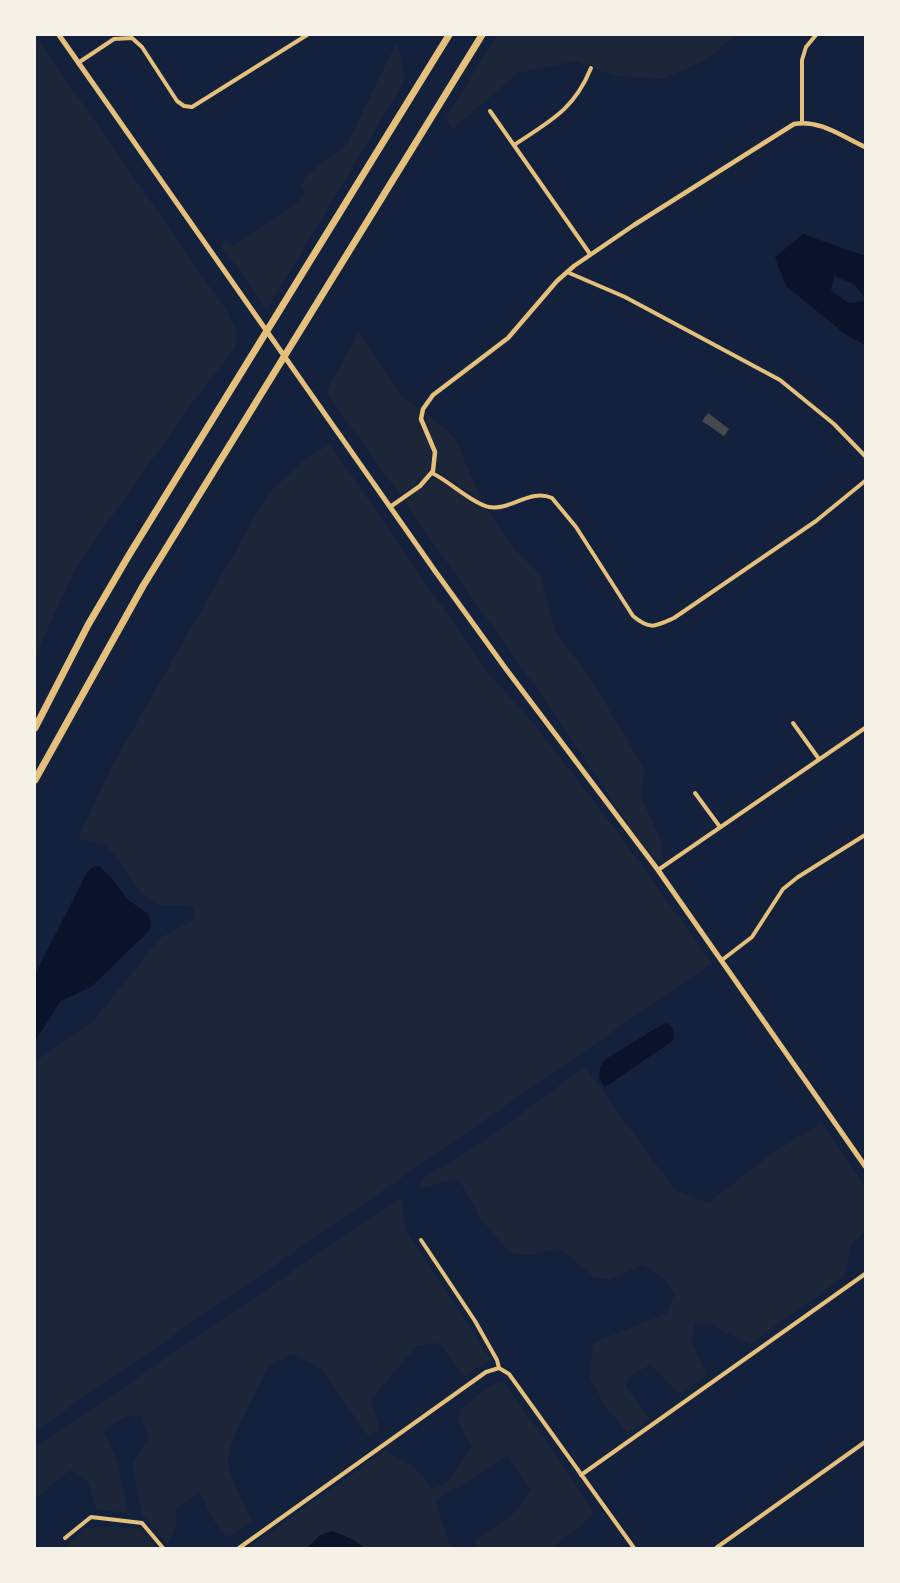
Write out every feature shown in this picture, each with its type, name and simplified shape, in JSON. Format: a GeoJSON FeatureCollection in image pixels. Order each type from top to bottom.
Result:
{"type":"FeatureCollection","features":[{"type":"Feature","properties":{"kind":"highway"},"geometry":{"type":"LineString","coordinates":[[35,728],[88,625],[129,555],[449,35]]}},
{"type":"Feature","properties":{"kind":"highway"},"geometry":{"type":"LineString","coordinates":[[35,780],[143,586],[482,35]]}},
{"type":"Feature","properties":{"kind":"main road"},"geometry":{"type":"LineString","coordinates":[[59,35],[390,507],[506,668],[658,870],[865,1166]]}},
{"type":"Feature","properties":{"kind":"street"},"geometry":{"type":"LineString","coordinates":[[77,63],[114,39],[126,36],[137,41],[177,101],[184,106],[192,107],[307,35]]}},
{"type":"Feature","properties":{"kind":"street"},"geometry":{"type":"LineString","coordinates":[[802,123],[802,60],[806,47],[816,35]]}},
{"type":"Feature","properties":{"kind":"street"},"geometry":{"type":"LineString","coordinates":[[514,145],[564,111],[583,87],[591,68]]}},
{"type":"Feature","properties":{"kind":"street"},"geometry":{"type":"LineString","coordinates":[[490,111],[590,254]]}},
{"type":"Feature","properties":{"kind":"street"},"geometry":{"type":"LineString","coordinates":[[390,507],[420,486],[432,473],[434,452],[422,419],[426,402],[441,388],[508,338],[567,272],[590,254],[783,129],[802,123],[818,125],[865,147]]}},
{"type":"Feature","properties":{"kind":"street"},"geometry":{"type":"LineString","coordinates":[[567,272],[625,297],[780,380],[834,424],[865,456]]}},
{"type":"Feature","properties":{"kind":"street"},"geometry":{"type":"LineString","coordinates":[[432,473],[449,481],[474,501],[489,507],[510,504],[534,496],[552,498],[576,527],[633,616],[645,626],[656,626],[674,618],[816,521],[865,481]]}},
{"type":"Feature","properties":{"kind":"street"},"geometry":{"type":"LineString","coordinates":[[793,723],[819,759]]}},
{"type":"Feature","properties":{"kind":"street"},"geometry":{"type":"LineString","coordinates":[[658,870],[865,728]]}},
{"type":"Feature","properties":{"kind":"street"},"geometry":{"type":"LineString","coordinates":[[695,792],[720,827]]}},
{"type":"Feature","properties":{"kind":"street"},"geometry":{"type":"LineString","coordinates":[[722,960],[752,938],[783,889],[798,877],[865,834]]}},
{"type":"Feature","properties":{"kind":"street"},"geometry":{"type":"LineString","coordinates":[[421,1240],[475,1321],[498,1360],[499,1368]]}},
{"type":"Feature","properties":{"kind":"street"},"geometry":{"type":"LineString","coordinates":[[581,1475],[865,1274]]}},
{"type":"Feature","properties":{"kind":"street"},"geometry":{"type":"LineString","coordinates":[[239,1548],[486,1372],[499,1368],[509,1374],[634,1548]]}},
{"type":"Feature","properties":{"kind":"street"},"geometry":{"type":"LineString","coordinates":[[716,1548],[865,1442]]}},
{"type":"Feature","properties":{"kind":"street"},"geometry":{"type":"LineString","coordinates":[[65,1538],[79,1525],[93,1517],[142,1523],[163,1548]]}},
{"type":"Feature","properties":{"kind":"shaded area"},"geometry":{"type":"Polygon","coordinates":[[[35,35],[226,310],[237,331],[236,347],[198,395],[78,564],[35,656],[35,35]]]}},
{"type":"Feature","properties":{"kind":"shaded area"},"geometry":{"type":"Polygon","coordinates":[[[497,35],[734,35],[707,60],[662,79],[615,76],[595,69],[596,67],[589,63],[588,66],[575,61],[518,73],[453,129],[446,118],[497,35]]]}},
{"type":"Feature","properties":{"kind":"shaded area"},"geometry":{"type":"Polygon","coordinates":[[[397,41],[405,80],[267,309],[221,245],[226,241],[234,246],[302,199],[305,193],[301,185],[307,175],[347,144],[397,41]]]}},
{"type":"Feature","properties":{"kind":"shaded area"},"geometry":{"type":"Polygon","coordinates":[[[803,234],[865,256],[865,298],[854,284],[834,276],[831,291],[849,303],[865,301],[865,345],[845,334],[786,286],[775,257],[803,234]]]}},
{"type":"Feature","properties":{"kind":"shaded area"},"geometry":{"type":"Polygon","coordinates":[[[359,332],[403,397],[419,408],[420,424],[430,449],[432,457],[428,473],[400,495],[326,392],[359,332]]]}},
{"type":"Feature","properties":{"kind":"shaded area"},"geometry":{"type":"Polygon","coordinates":[[[426,413],[455,438],[482,501],[437,471],[437,455],[427,428],[426,413]]]}},
{"type":"Feature","properties":{"kind":"shaded area"},"geometry":{"type":"Polygon","coordinates":[[[330,444],[485,669],[535,725],[613,826],[712,963],[35,1431],[35,1062],[95,1019],[160,938],[195,919],[194,906],[159,905],[142,894],[120,861],[105,845],[78,838],[113,764],[268,494],[303,461],[330,444]]]}},
{"type":"Feature","properties":{"kind":"shaded area"},"geometry":{"type":"Polygon","coordinates":[[[434,478],[448,485],[473,504],[487,510],[516,551],[540,575],[555,630],[594,684],[645,770],[640,795],[661,840],[663,862],[653,857],[633,831],[554,713],[404,502],[434,478]]]}},
{"type":"Feature","properties":{"kind":"shaded area"},"geometry":{"type":"Polygon","coordinates":[[[99,866],[111,877],[128,900],[148,914],[151,925],[149,931],[91,987],[61,1001],[35,1041],[35,974],[87,872],[93,867],[99,866]]]}},
{"type":"Feature","properties":{"kind":"shaded area"},"geometry":{"type":"Polygon","coordinates":[[[668,1023],[673,1029],[674,1038],[671,1042],[605,1087],[599,1078],[600,1067],[604,1060],[663,1024],[668,1023]]]}},
{"type":"Feature","properties":{"kind":"shaded area"},"geometry":{"type":"Polygon","coordinates":[[[585,1067],[675,1190],[708,1203],[770,1155],[821,1123],[865,1186],[865,1231],[850,1247],[845,1276],[750,1344],[711,1325],[695,1323],[692,1342],[706,1375],[680,1394],[651,1364],[629,1377],[626,1387],[649,1418],[627,1433],[604,1404],[590,1378],[593,1343],[667,1313],[675,1293],[664,1278],[642,1265],[610,1280],[594,1277],[559,1248],[531,1255],[511,1254],[480,1218],[459,1179],[448,1180],[425,1188],[419,1185],[424,1178],[484,1141],[585,1067]]]}},
{"type":"Feature","properties":{"kind":"shaded area"},"geometry":{"type":"Polygon","coordinates":[[[401,1197],[406,1231],[491,1360],[464,1376],[439,1343],[417,1346],[371,1399],[380,1429],[368,1436],[322,1369],[292,1353],[267,1368],[232,1442],[229,1453],[229,1468],[251,1521],[228,1538],[213,1520],[200,1492],[176,1509],[176,1524],[168,1545],[142,1514],[132,1464],[149,1440],[141,1416],[126,1417],[103,1430],[117,1460],[128,1513],[96,1509],[88,1482],[70,1470],[35,1499],[35,1448],[401,1197]]]}},
{"type":"Feature","properties":{"kind":"shaded area"},"geometry":{"type":"Polygon","coordinates":[[[503,1381],[569,1474],[594,1514],[552,1548],[476,1548],[475,1540],[513,1514],[531,1490],[508,1456],[435,1501],[451,1548],[364,1548],[352,1539],[308,1546],[307,1548],[248,1548],[385,1451],[418,1471],[431,1489],[446,1484],[472,1446],[458,1423],[460,1409],[490,1386],[503,1381]]]}},
{"type":"Feature","properties":{"kind":"shaded area"},"geometry":{"type":"Polygon","coordinates":[[[84,1528],[140,1528],[158,1548],[65,1548],[84,1528]]]}},
{"type":"Feature","properties":{"kind":"shaded area"},"geometry":{"type":"Polygon","coordinates":[[[332,1531],[352,1539],[364,1548],[307,1548],[320,1535],[332,1531]]]}},
{"type":"Feature","properties":{"kind":"building"},"geometry":{"type":"Polygon","coordinates":[[[708,413],[729,429],[724,436],[702,421],[708,413]]]}}]}
